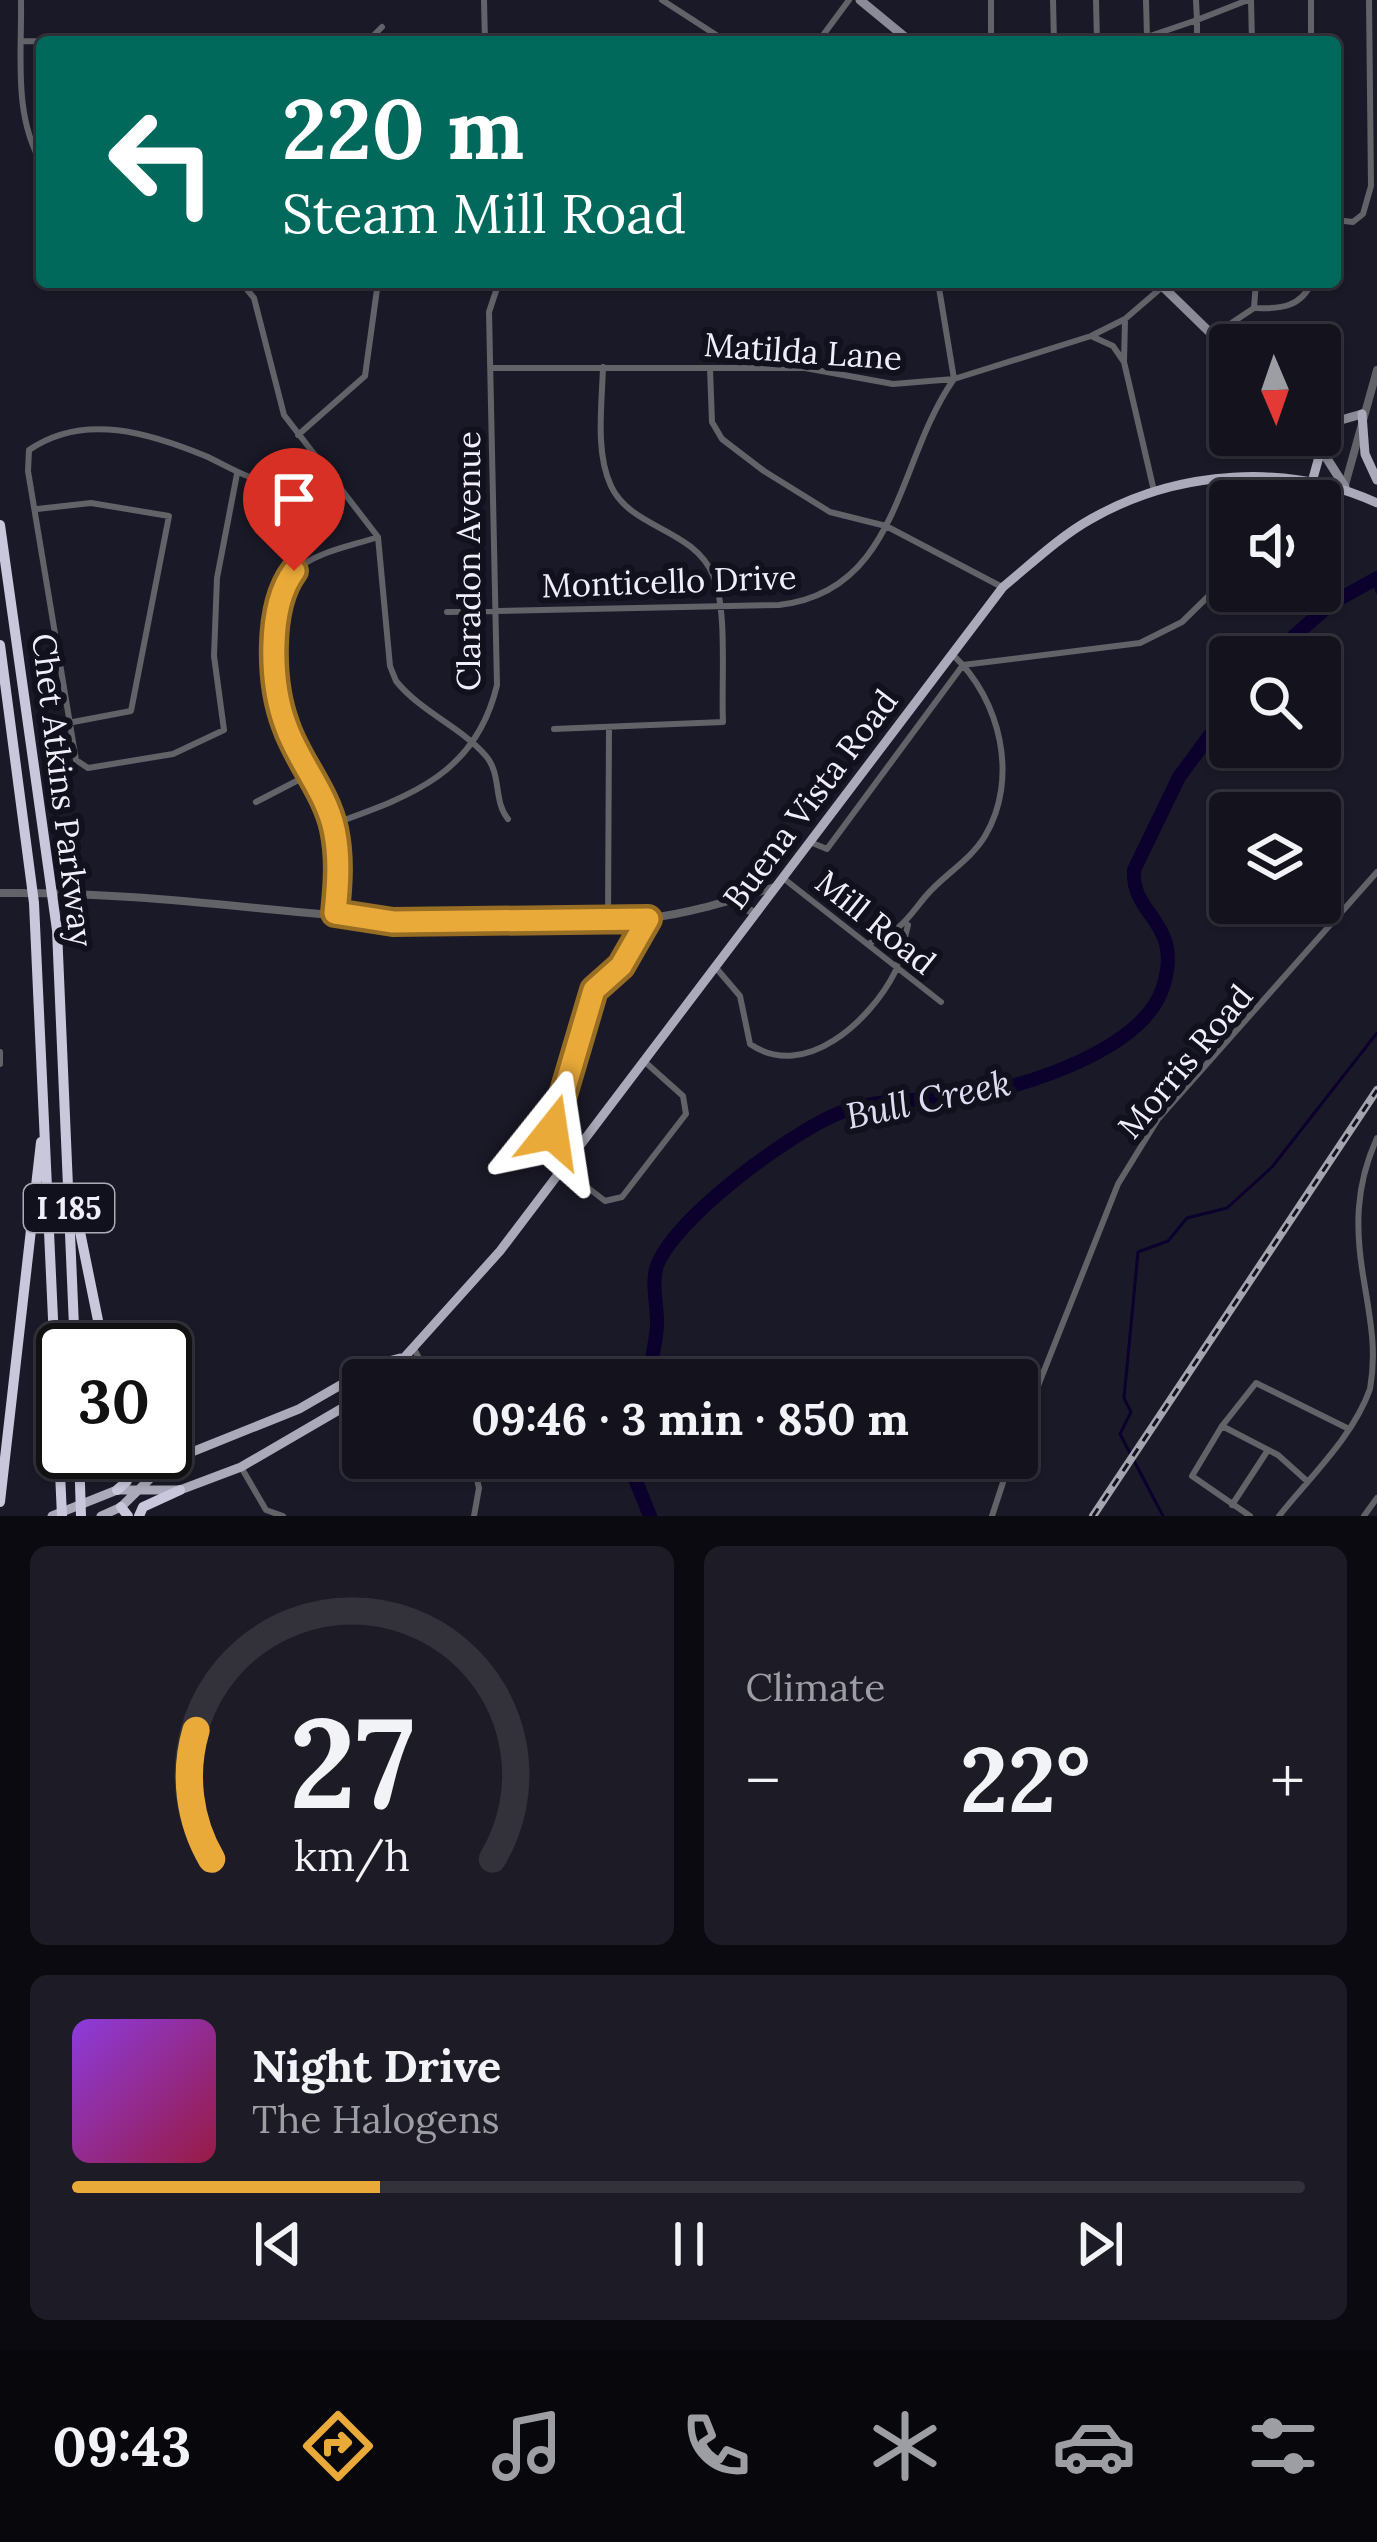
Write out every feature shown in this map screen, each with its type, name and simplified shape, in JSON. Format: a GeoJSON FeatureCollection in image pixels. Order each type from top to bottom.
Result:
{"type":"FeatureCollection","features":[{"type":"Feature","properties":{"kind":"highway","name":"Chet Atkins Parkway"},"geometry":{"type":"LineString","coordinates":[[0,525],[57,931],[74,1323]]}},
{"type":"Feature","properties":{"kind":"highway","name":"Chet Atkins Parkway"},"geometry":{"type":"LineString","coordinates":[[0,645],[34,903],[62,1516]]}},
{"type":"Feature","properties":{"kind":"highway"},"geometry":{"type":"LineString","coordinates":[[65,1094],[76,1220],[98,1323]]}},
{"type":"Feature","properties":{"kind":"highway"},"geometry":{"type":"LineString","coordinates":[[0,1502],[45,1109]]}},
{"type":"Feature","properties":{"kind":"highway"},"geometry":{"type":"LineString","coordinates":[[80,1479],[81,1516]]}},
{"type":"Feature","properties":{"kind":"highway"},"geometry":{"type":"LineString","coordinates":[[116,1490],[127,1479]]}},
{"type":"Feature","properties":{"kind":"highway"},"geometry":{"type":"LineString","coordinates":[[139,1516],[143,1507],[180,1490]]}},
{"type":"Feature","properties":{"kind":"main road"},"geometry":{"type":"LineString","coordinates":[[860,0],[904,36]]}},
{"type":"Feature","properties":{"kind":"main road"},"geometry":{"type":"LineString","coordinates":[[1167,288],[1209,333]]}},
{"type":"Feature","properties":{"kind":"main road"},"geometry":{"type":"LineString","coordinates":[[1341,420],[1362,414],[1365,454],[1377,481]]}},
{"type":"Feature","properties":{"kind":"main road"},"geometry":{"type":"LineString","coordinates":[[1328,456],[1345,487]]}},
{"type":"Feature","properties":{"kind":"main road","name":"Buena Vista Road"},"geometry":{"type":"LineString","coordinates":[[101,1516],[125,1512],[167,1462],[299,1409],[377,1364],[400,1358],[500,1251],[1003,587],[1088,521],[1154,493],[1209,480]]}},
{"type":"Feature","properties":{"kind":"main road","name":"Buena Vista Road"},"geometry":{"type":"LineString","coordinates":[[1211,480],[1266,480]]}},
{"type":"Feature","properties":{"kind":"main road","name":"Buena Vista Road"},"geometry":{"type":"LineString","coordinates":[[1341,486],[1377,503]]}},
{"type":"Feature","properties":{"kind":"main road"},"geometry":{"type":"LineString","coordinates":[[52,1516],[116,1490],[180,1490],[241,1467],[342,1408]]}},
{"type":"Feature","properties":{"kind":"street"},"geometry":{"type":"LineString","coordinates":[[21,0],[21,98],[29,143],[36,154]]}},
{"type":"Feature","properties":{"kind":"street"},"geometry":{"type":"LineString","coordinates":[[484,0],[484,36]]}},
{"type":"Feature","properties":{"kind":"street"},"geometry":{"type":"LineString","coordinates":[[662,0],[718,36]]}},
{"type":"Feature","properties":{"kind":"street"},"geometry":{"type":"LineString","coordinates":[[822,36],[849,0]]}},
{"type":"Feature","properties":{"kind":"street"},"geometry":{"type":"LineString","coordinates":[[991,0],[991,36]]}},
{"type":"Feature","properties":{"kind":"street"},"geometry":{"type":"LineString","coordinates":[[1053,0],[1054,36]]}},
{"type":"Feature","properties":{"kind":"street"},"geometry":{"type":"LineString","coordinates":[[1096,0],[1097,36]]}},
{"type":"Feature","properties":{"kind":"street"},"geometry":{"type":"LineString","coordinates":[[1146,0],[1147,36]]}},
{"type":"Feature","properties":{"kind":"street"},"geometry":{"type":"LineString","coordinates":[[1196,0],[1197,36]]}},
{"type":"Feature","properties":{"kind":"street"},"geometry":{"type":"LineString","coordinates":[[1157,36],[1249,0],[1252,36]]}},
{"type":"Feature","properties":{"kind":"street"},"geometry":{"type":"LineString","coordinates":[[1311,0],[1311,36]]}},
{"type":"Feature","properties":{"kind":"street"},"geometry":{"type":"LineString","coordinates":[[1341,220],[1353,221],[1363,214],[1371,186],[1370,0]]}},
{"type":"Feature","properties":{"kind":"street"},"geometry":{"type":"LineString","coordinates":[[373,36],[382,27]]}},
{"type":"Feature","properties":{"kind":"street"},"geometry":{"type":"LineString","coordinates":[[22,41],[36,41]]}},
{"type":"Feature","properties":{"kind":"street"},"geometry":{"type":"LineString","coordinates":[[246,288],[254,298],[273,388],[298,435],[378,537],[389,665],[396,681],[488,757],[499,783],[500,809],[508,819]]}},
{"type":"Feature","properties":{"kind":"street"},"geometry":{"type":"LineString","coordinates":[[298,435],[365,376],[378,288]]}},
{"type":"Feature","properties":{"kind":"street","name":"Claradon Avenue"},"geometry":{"type":"LineString","coordinates":[[333,824],[413,795],[446,774],[490,713],[497,685],[489,312],[497,288]]}},
{"type":"Feature","properties":{"kind":"street"},"geometry":{"type":"LineString","coordinates":[[939,288],[954,379]]}},
{"type":"Feature","properties":{"kind":"street","name":"Matilda Lane"},"geometry":{"type":"LineString","coordinates":[[490,368],[805,368],[893,385],[954,379],[1091,336],[1125,319],[1157,288]]}},
{"type":"Feature","properties":{"kind":"street"},"geometry":{"type":"LineString","coordinates":[[1254,308],[1256,288]]}},
{"type":"Feature","properties":{"kind":"street"},"geometry":{"type":"LineString","coordinates":[[1230,324],[1254,308],[1285,308],[1309,288]]}},
{"type":"Feature","properties":{"kind":"street"},"geometry":{"type":"LineString","coordinates":[[1125,319],[1124,362],[1154,493]]}},
{"type":"Feature","properties":{"kind":"street"},"geometry":{"type":"LineString","coordinates":[[1091,336],[1113,346],[1124,362]]}},
{"type":"Feature","properties":{"kind":"street"},"geometry":{"type":"LineString","coordinates":[[554,729],[723,722],[715,578],[700,553],[629,508],[609,483],[602,427],[603,367]]}},
{"type":"Feature","properties":{"kind":"street"},"geometry":{"type":"LineString","coordinates":[[710,368],[712,422],[722,439],[830,512],[886,526],[1003,587]]}},
{"type":"Feature","properties":{"kind":"street"},"geometry":{"type":"LineString","coordinates":[[1345,487],[1377,370]]}},
{"type":"Feature","properties":{"kind":"street","name":"Monticello Drive"},"geometry":{"type":"LineString","coordinates":[[447,612],[778,605],[828,593],[859,569],[886,526],[934,406],[954,379]]}},
{"type":"Feature","properties":{"kind":"street"},"geometry":{"type":"LineString","coordinates":[[237,474],[217,578],[214,656],[224,730],[173,754],[88,768],[76,760],[29,450],[53,433],[119,429],[211,458],[237,474],[277,482],[298,476],[318,460]]}},
{"type":"Feature","properties":{"kind":"street"},"geometry":{"type":"LineString","coordinates":[[38,508],[92,503],[169,516],[131,711],[72,722]]}},
{"type":"Feature","properties":{"kind":"street"},"geometry":{"type":"LineString","coordinates":[[335,913],[339,869],[333,824],[279,700],[280,589],[311,560],[378,537]]}},
{"type":"Feature","properties":{"kind":"street"},"geometry":{"type":"LineString","coordinates":[[808,842],[826,849],[963,664],[1141,643],[1182,622],[1209,596]]}},
{"type":"Feature","properties":{"kind":"street"},"geometry":{"type":"LineString","coordinates":[[717,969],[740,996],[750,1044],[780,1057],[819,1048],[860,1022],[895,971],[908,926],[925,898],[983,839],[1005,777],[1001,742],[989,710],[953,655]]}},
{"type":"Feature","properties":{"kind":"street"},"geometry":{"type":"LineString","coordinates":[[608,727],[608,921]]}},
{"type":"Feature","properties":{"kind":"street"},"geometry":{"type":"LineString","coordinates":[[256,802],[310,774]]}},
{"type":"Feature","properties":{"kind":"street","name":"Morris Road"},"geometry":{"type":"LineString","coordinates":[[1038,1386],[1118,1184],[1158,1119],[1377,872]]}},
{"type":"Feature","properties":{"kind":"street"},"geometry":{"type":"LineString","coordinates":[[0,893],[88,892],[393,922],[608,921],[648,919],[728,901],[779,883]]}},
{"type":"Feature","properties":{"kind":"street","name":"Mill Road"},"geometry":{"type":"LineString","coordinates":[[779,883],[869,943],[895,971],[940,1002]]}},
{"type":"Feature","properties":{"kind":"street"},"geometry":{"type":"LineString","coordinates":[[728,901],[755,913]]}},
{"type":"Feature","properties":{"kind":"street"},"geometry":{"type":"LineString","coordinates":[[645,1061],[683,1096],[686,1114],[622,1197],[605,1201],[545,1154],[594,990],[621,966],[648,919]]}},
{"type":"Feature","properties":{"kind":"street"},"geometry":{"type":"LineString","coordinates":[[869,943],[908,926]]}},
{"type":"Feature","properties":{"kind":"street"},"geometry":{"type":"LineString","coordinates":[[0,1052],[0,1064]]}},
{"type":"Feature","properties":{"kind":"street"},"geometry":{"type":"LineString","coordinates":[[1279,1516],[1348,1430],[1371,1387],[1376,1324],[1364,1286],[1356,1210],[1363,1168],[1377,1138]]}},
{"type":"Feature","properties":{"kind":"street"},"geometry":{"type":"LineString","coordinates":[[412,1346],[419,1359]]}},
{"type":"Feature","properties":{"kind":"street"},"geometry":{"type":"LineString","coordinates":[[1250,1516],[1192,1476],[1208,1446],[1256,1383],[1348,1430]]}},
{"type":"Feature","properties":{"kind":"street"},"geometry":{"type":"LineString","coordinates":[[1222,1426],[1268,1450],[1307,1480]]}},
{"type":"Feature","properties":{"kind":"street"},"geometry":{"type":"LineString","coordinates":[[1232,1505],[1268,1450]]}},
{"type":"Feature","properties":{"kind":"street"},"geometry":{"type":"LineString","coordinates":[[241,1467],[264,1513],[283,1516]]}},
{"type":"Feature","properties":{"kind":"street"},"geometry":{"type":"LineString","coordinates":[[474,1516],[477,1479]]}},
{"type":"Feature","properties":{"kind":"street"},"geometry":{"type":"LineString","coordinates":[[992,1516],[1004,1479]]}},
{"type":"Feature","properties":{"kind":"street"},"geometry":{"type":"LineString","coordinates":[[1364,1516],[1377,1498]]}},
{"type":"Feature","properties":{"kind":"waterway","name":"Bull Creek"},"geometry":{"type":"LineString","coordinates":[[1294,636],[1332,603],[1377,578]]}},
{"type":"Feature","properties":{"kind":"waterway"},"geometry":{"type":"LineString","coordinates":[[1374,580],[1377,592]]}},
{"type":"Feature","properties":{"kind":"waterway","name":"Bull Creek"},"geometry":{"type":"LineString","coordinates":[[652,1359],[658,1263],[689,1222],[766,1157],[818,1123],[854,1108],[989,1092],[1048,1074],[1108,1047],[1151,1009],[1163,987],[1167,947],[1140,899],[1134,870],[1179,777],[1209,736]]}},
{"type":"Feature","properties":{"kind":"waterway"},"geometry":{"type":"LineString","coordinates":[[1163,1516],[1120,1434],[1131,1412],[1124,1398],[1138,1252],[1168,1241],[1187,1218],[1227,1208],[1272,1167],[1377,1033]]}},
{"type":"Feature","properties":{"kind":"waterway","name":"Bull Creek"},"geometry":{"type":"LineString","coordinates":[[635,1479],[650,1516]]}},
{"type":"Feature","properties":{"kind":"railway"},"geometry":{"type":"LineString","coordinates":[[1093,1516],[1377,1090]]}},
{"type":"Feature","properties":{"kind":"route"},"geometry":{"type":"LineString","coordinates":[[294,571],[280,589],[277,610],[279,700],[286,728],[333,824],[339,869],[335,913],[393,922],[547,924],[648,919],[621,966],[594,990],[552,1132]]}}]}
